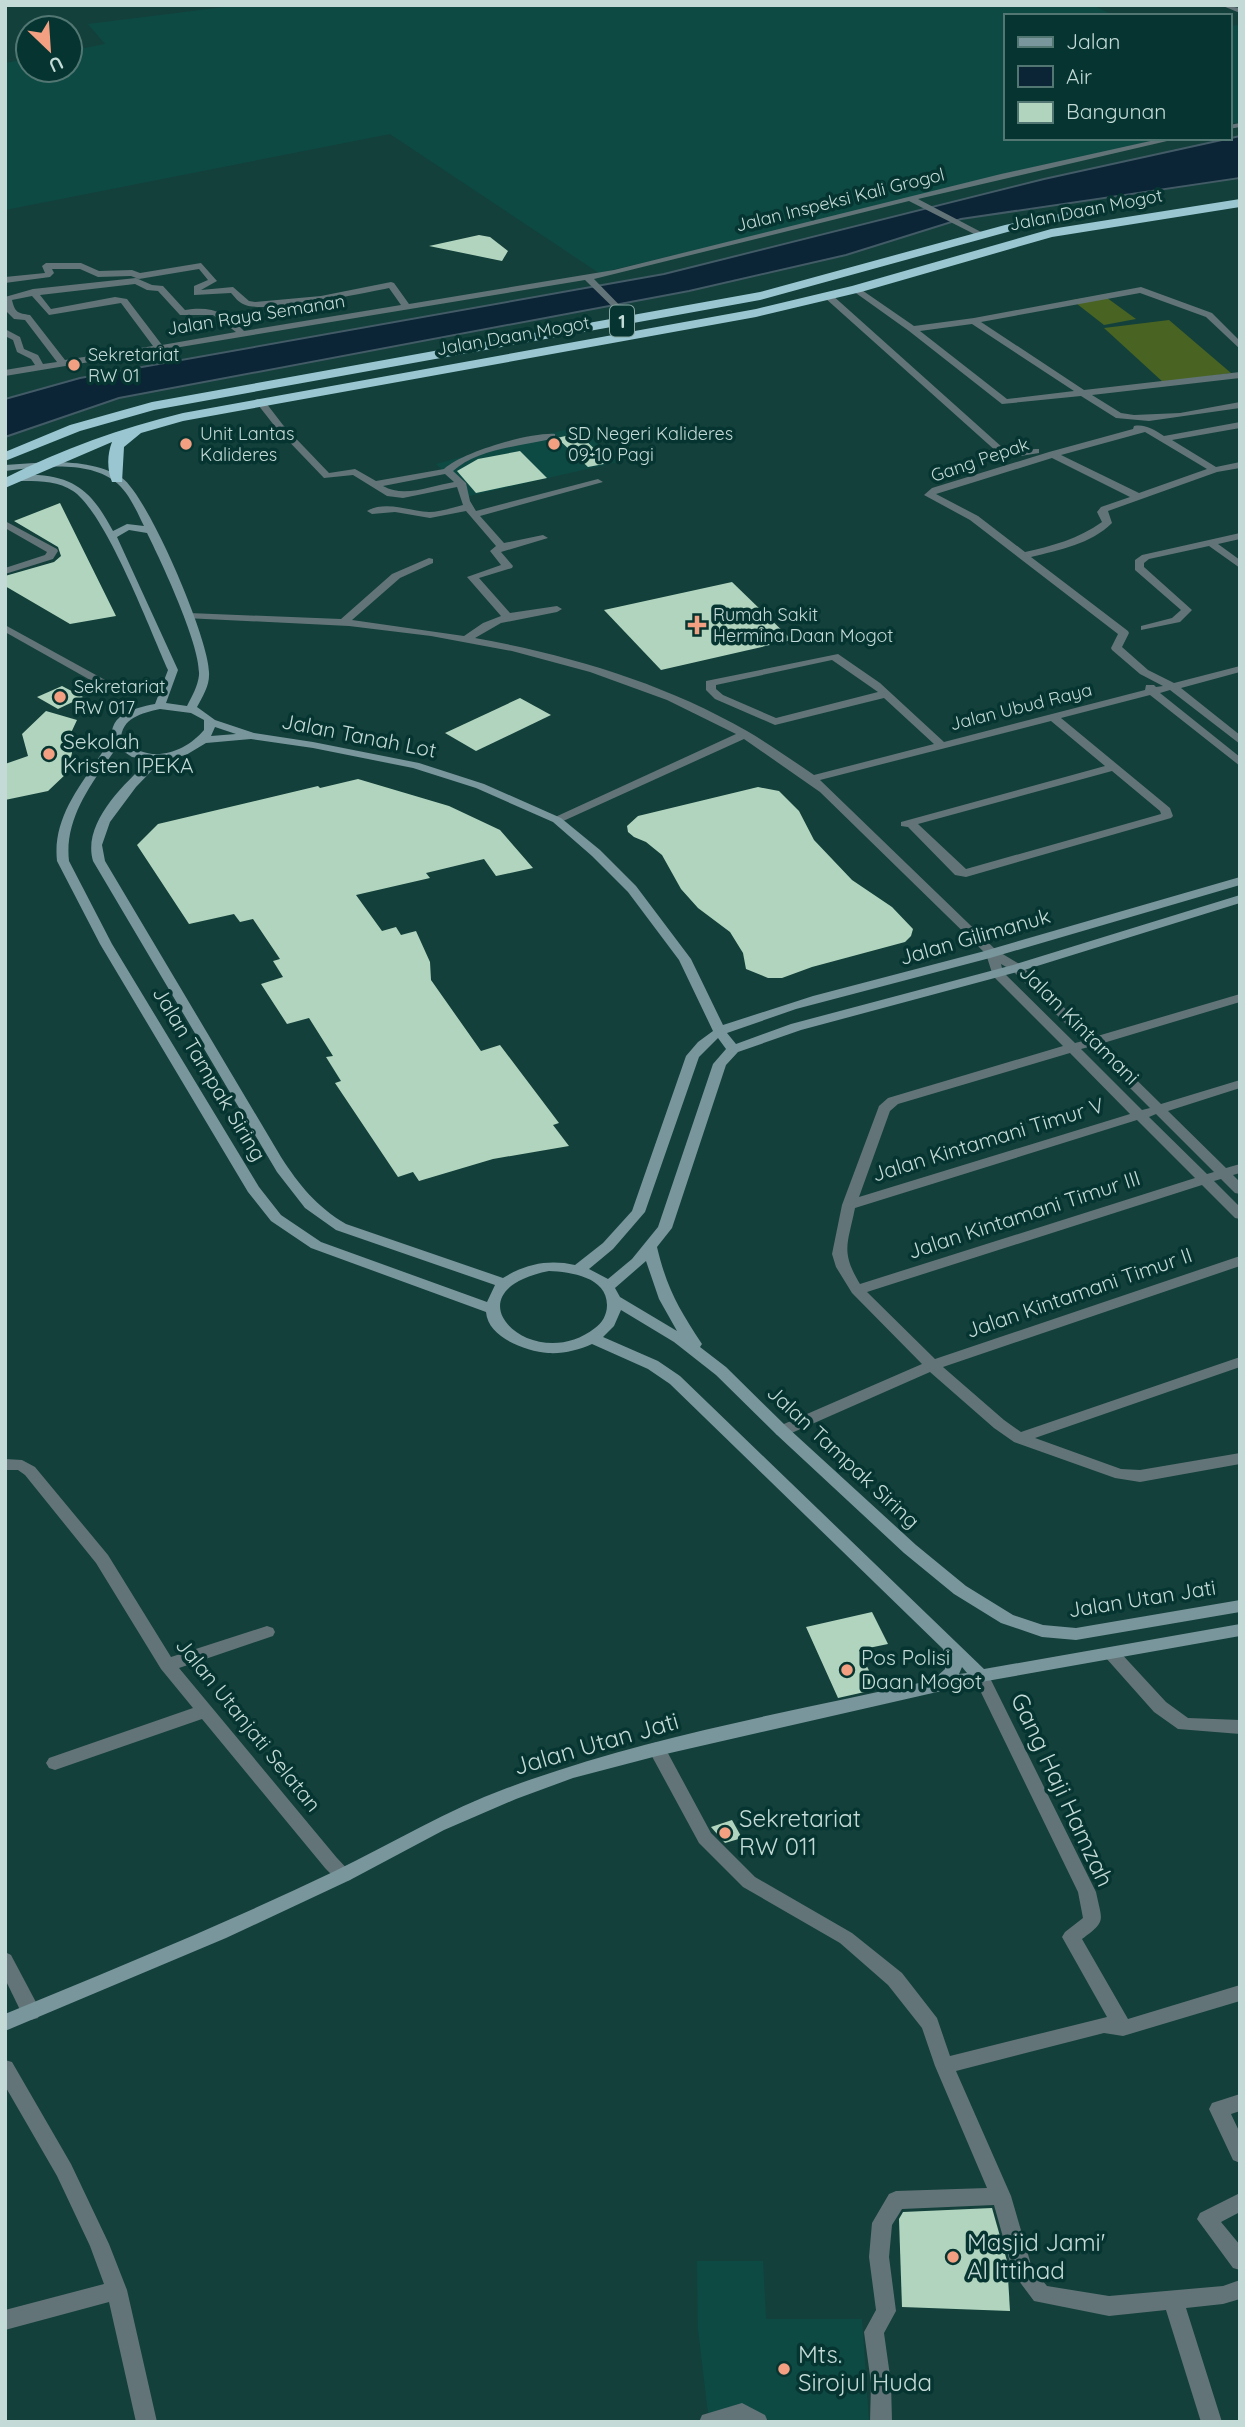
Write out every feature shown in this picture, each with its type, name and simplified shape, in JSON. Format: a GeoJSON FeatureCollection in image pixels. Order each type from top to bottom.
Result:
{"type":"FeatureCollection","features":[{"type":"Feature","properties":{"kind":"highway"},"geometry":{"type":"LineString","coordinates":[[1200,195],[1240,189]]}},
{"type":"Feature","properties":{"kind":"highway","name":"Jalan Daan Mogot"},"geometry":{"type":"LineString","coordinates":[[9,477],[98,441],[145,427],[260,401],[755,313],[856,289],[1051,233],[1240,203]]}},
{"type":"Feature","properties":{"kind":"highway","name":"Jalan Daan Mogot"},"geometry":{"type":"LineString","coordinates":[[5,457],[75,428],[152,406],[461,350],[626,316],[786,290],[978,234],[1106,209]]}},
{"type":"Feature","properties":{"kind":"highway"},"geometry":{"type":"LineString","coordinates":[[461,350],[474,363]]}},
{"type":"Feature","properties":{"kind":"highway"},"geometry":{"type":"LineString","coordinates":[[435,354],[448,368]]}},
{"type":"Feature","properties":{"kind":"highway"},"geometry":{"type":"LineString","coordinates":[[117,479],[117,445],[145,427]]}},
{"type":"Feature","properties":{"kind":"main road"},"geometry":{"type":"LineString","coordinates":[[9,477],[56,481],[78,489],[87,496],[111,537],[173,670],[160,706],[191,709],[204,684],[204,667],[189,617],[129,490],[117,479],[75,466],[43,465]]}},
{"type":"Feature","properties":{"kind":"main road"},"geometry":{"type":"LineString","coordinates":[[111,537],[127,527],[149,530]]}},
{"type":"Feature","properties":{"kind":"main road","name":"Jalan Tampak Siring"},"geometry":{"type":"LineString","coordinates":[[160,706],[130,715],[118,723],[113,732],[115,741],[65,822],[59,848],[106,944],[253,1189],[276,1219],[316,1245],[491,1308]]}},
{"type":"Feature","properties":{"kind":"main road","name":"Jalan Tanah Lot"},"geometry":{"type":"LineString","coordinates":[[191,709],[203,714],[211,722],[252,736],[415,765],[481,786],[557,820],[596,853],[639,899],[685,959],[720,1032],[733,1049]]}},
{"type":"Feature","properties":{"kind":"main road"},"geometry":{"type":"LineString","coordinates":[[207,740],[212,731],[211,722]]}},
{"type":"Feature","properties":{"kind":"main road","name":"Jalan Tanah Lot"},"geometry":{"type":"LineString","coordinates":[[160,756],[187,751],[207,740],[252,736]]}},
{"type":"Feature","properties":{"kind":"main road"},"geometry":{"type":"LineString","coordinates":[[115,741],[132,752],[160,756]]}},
{"type":"Feature","properties":{"kind":"main road","name":"Jalan Tampak Siring"},"geometry":{"type":"LineString","coordinates":[[160,756],[131,783],[105,824],[96,845],[99,862],[196,1030],[299,1197],[341,1227],[503,1283]]}},
{"type":"Feature","properties":{"kind":"main road","name":"Jalan Gilimanuk"},"geometry":{"type":"LineString","coordinates":[[720,1032],[740,1023],[812,1002],[1240,881]]}},
{"type":"Feature","properties":{"kind":"main road","name":"Jalan Gilimanuk"},"geometry":{"type":"LineString","coordinates":[[733,1049],[796,1027],[1017,968],[1240,899]]}},
{"type":"Feature","properties":{"kind":"main road"},"geometry":{"type":"LineString","coordinates":[[578,1270],[614,1241],[638,1212],[693,1056],[703,1042],[720,1032]]}},
{"type":"Feature","properties":{"kind":"main road"},"geometry":{"type":"LineString","coordinates":[[610,1293],[650,1248],[670,1218],[720,1064],[733,1049]]}},
{"type":"Feature","properties":{"kind":"main road"},"geometry":{"type":"LineString","coordinates":[[650,1248],[656,1276],[676,1317],[696,1345],[722,1371]]}},
{"type":"Feature","properties":{"kind":"main road"},"geometry":{"type":"LineString","coordinates":[[549,1266],[593,1275],[610,1293],[614,1314],[592,1338],[561,1348],[527,1345],[501,1330],[494,1320],[491,1308],[496,1291],[503,1283],[532,1269],[549,1266]]}},
{"type":"Feature","properties":{"kind":"main road","name":"Jalan Tampak Siring"},"geometry":{"type":"LineString","coordinates":[[610,1293],[722,1371],[782,1431],[910,1549],[960,1590],[1007,1619],[1050,1633]]}},
{"type":"Feature","properties":{"kind":"main road"},"geometry":{"type":"LineString","coordinates":[[592,1338],[653,1365],[675,1380],[981,1676]]}},
{"type":"Feature","properties":{"kind":"main road","name":"Jalan Utan Jati"},"geometry":{"type":"LineString","coordinates":[[1050,1633],[1085,1633],[1240,1606]]}},
{"type":"Feature","properties":{"kind":"main road","name":"Jalan Utan Jati"},"geometry":{"type":"LineString","coordinates":[[5,2023],[220,1933],[344,1875],[438,1825],[510,1794],[571,1772],[657,1749],[981,1676],[1240,1630]]}},
{"type":"Feature","properties":{"kind":"main road"},"geometry":{"type":"LineString","coordinates":[[935,1686],[945,1681],[953,1671],[954,1660],[950,1646]]}},
{"type":"Feature","properties":{"kind":"street"},"geometry":{"type":"LineString","coordinates":[[1225,5],[1240,11]]}},
{"type":"Feature","properties":{"kind":"street","name":"Jalan Inspeksi Kali Grogol"},"geometry":{"type":"LineString","coordinates":[[512,291],[590,280],[1079,158],[1166,140]]}},
{"type":"Feature","properties":{"kind":"street"},"geometry":{"type":"LineString","coordinates":[[913,200],[978,234]]}},
{"type":"Feature","properties":{"kind":"street"},"geometry":{"type":"LineString","coordinates":[[5,280],[47,275],[50,273],[47,266],[54,264],[85,266],[98,274],[125,273],[139,276],[201,266],[213,281],[197,288],[206,309],[225,315],[241,333]]}},
{"type":"Feature","properties":{"kind":"street"},"geometry":{"type":"LineString","coordinates":[[590,280],[626,316]]}},
{"type":"Feature","properties":{"kind":"street"},"geometry":{"type":"LineString","coordinates":[[62,362],[27,317],[17,317],[10,312],[8,299],[33,292],[136,281],[160,288],[202,339]]}},
{"type":"Feature","properties":{"kind":"street"},"geometry":{"type":"LineString","coordinates":[[197,293],[230,289],[249,305],[275,304],[329,298],[391,285],[407,307]]}},
{"type":"Feature","properties":{"kind":"street"},"geometry":{"type":"LineString","coordinates":[[856,289],[912,329],[1002,401],[1083,395],[1240,375]]}},
{"type":"Feature","properties":{"kind":"street"},"geometry":{"type":"LineString","coordinates":[[912,329],[974,321],[1141,290],[1209,315],[1240,346]]}},
{"type":"Feature","properties":{"kind":"street","name":"Jalan Raya Semanan"},"geometry":{"type":"LineString","coordinates":[[7,371],[512,291]]}},
{"type":"Feature","properties":{"kind":"street"},"geometry":{"type":"LineString","coordinates":[[33,292],[49,312],[122,300],[158,346]]}},
{"type":"Feature","properties":{"kind":"street"},"geometry":{"type":"LineString","coordinates":[[828,296],[1006,453],[1021,455],[1121,429],[1146,429],[1215,470]]}},
{"type":"Feature","properties":{"kind":"street"},"geometry":{"type":"LineString","coordinates":[[188,321],[206,309]]}},
{"type":"Feature","properties":{"kind":"street"},"geometry":{"type":"LineString","coordinates":[[974,321],[1083,395],[1119,416],[1137,419],[1240,405]]}},
{"type":"Feature","properties":{"kind":"street"},"geometry":{"type":"LineString","coordinates":[[5,332],[17,338],[20,350],[35,357],[40,366]]}},
{"type":"Feature","properties":{"kind":"street"},"geometry":{"type":"LineString","coordinates":[[260,401],[280,427],[327,476],[355,472],[390,494],[403,495],[461,483]]}},
{"type":"Feature","properties":{"kind":"street"},"geometry":{"type":"LineString","coordinates":[[1163,439],[1240,425]]}},
{"type":"Feature","properties":{"kind":"street","name":"Gang Pepak"},"geometry":{"type":"LineString","coordinates":[[1144,673],[1115,648],[1124,633],[974,518],[929,495],[935,490],[1052,454],[1146,429]]}},
{"type":"Feature","properties":{"kind":"street"},"geometry":{"type":"LineString","coordinates":[[376,484],[447,471],[452,465],[467,458],[552,436]]}},
{"type":"Feature","properties":{"kind":"street"},"geometry":{"type":"LineString","coordinates":[[1052,454],[1138,496]]}},
{"type":"Feature","properties":{"kind":"street"},"geometry":{"type":"LineString","coordinates":[[1021,556],[1067,545],[1083,537],[1107,523],[1102,512],[1104,509],[1215,470],[1240,464]]}},
{"type":"Feature","properties":{"kind":"street"},"geometry":{"type":"LineString","coordinates":[[447,471],[461,483],[461,495],[502,547]]}},
{"type":"Feature","properties":{"kind":"street"},"geometry":{"type":"LineString","coordinates":[[373,511],[395,509],[429,514],[472,511],[598,482]]}},
{"type":"Feature","properties":{"kind":"street"},"geometry":{"type":"LineString","coordinates":[[5,524],[53,551],[49,557],[5,571]]}},
{"type":"Feature","properties":{"kind":"street"},"geometry":{"type":"LineString","coordinates":[[1145,628],[1176,620],[1186,610],[1139,568],[1139,562],[1146,557],[1240,536]]}},
{"type":"Feature","properties":{"kind":"street"},"geometry":{"type":"LineString","coordinates":[[508,616],[472,577],[508,566],[495,551],[502,547],[543,538]]}},
{"type":"Feature","properties":{"kind":"street"},"geometry":{"type":"LineString","coordinates":[[1211,543],[1240,565]]}},
{"type":"Feature","properties":{"kind":"street"},"geometry":{"type":"LineString","coordinates":[[342,623],[396,576],[429,561]]}},
{"type":"Feature","properties":{"kind":"street"},"geometry":{"type":"LineString","coordinates":[[467,639],[481,626],[508,616],[556,609]]}},
{"type":"Feature","properties":{"kind":"street"},"geometry":{"type":"LineString","coordinates":[[189,617],[252,616],[342,623],[467,639],[594,669],[643,687],[746,734],[816,782],[992,953]]}},
{"type":"Feature","properties":{"kind":"street"},"geometry":{"type":"LineString","coordinates":[[5,628],[111,688]]}},
{"type":"Feature","properties":{"kind":"street"},"geometry":{"type":"LineString","coordinates":[[885,694],[775,722],[719,697],[711,690],[710,683],[834,656],[850,664],[885,694],[941,745]]}},
{"type":"Feature","properties":{"kind":"street","name":"Jalan Ubud Raya"},"geometry":{"type":"LineString","coordinates":[[816,782],[1176,690],[1240,669]]}},
{"type":"Feature","properties":{"kind":"street"},"geometry":{"type":"LineString","coordinates":[[1144,673],[1176,690],[1240,741]]}},
{"type":"Feature","properties":{"kind":"street"},"geometry":{"type":"LineString","coordinates":[[1144,673],[1156,695],[1240,763]]}},
{"type":"Feature","properties":{"kind":"street","name":"Jalan Ubud Raya"},"geometry":{"type":"LineString","coordinates":[[1197,684],[1240,678]]}},
{"type":"Feature","properties":{"kind":"street"},"geometry":{"type":"LineString","coordinates":[[1057,721],[1166,810],[1167,816],[966,873],[958,872],[908,824],[1113,767]]}},
{"type":"Feature","properties":{"kind":"street","name":"Jalan Ubud Raya"},"geometry":{"type":"LineString","coordinates":[[816,782],[941,745],[1057,721]]}},
{"type":"Feature","properties":{"kind":"street"},"geometry":{"type":"LineString","coordinates":[[557,820],[746,734]]}},
{"type":"Feature","properties":{"kind":"street","name":"Jalan Kintamani"},"geometry":{"type":"LineString","coordinates":[[992,953],[1017,968],[1240,1190]]}},
{"type":"Feature","properties":{"kind":"street","name":"Jalan Kintamani"},"geometry":{"type":"LineString","coordinates":[[992,953],[997,973],[1240,1215]]}},
{"type":"Feature","properties":{"kind":"street"},"geometry":{"type":"LineString","coordinates":[[1240,998],[893,1101],[884,1109],[849,1205],[839,1254],[843,1267],[857,1290],[932,1365],[999,1424],[1019,1438],[1119,1474],[1140,1476],[1240,1458]]}},
{"type":"Feature","properties":{"kind":"street","name":"Jalan Kintamani Timur V"},"geometry":{"type":"LineString","coordinates":[[849,1205],[1240,1084]]}},
{"type":"Feature","properties":{"kind":"street","name":"Jalan Kintamani Timur III"},"geometry":{"type":"LineString","coordinates":[[857,1290],[1240,1168]]}},
{"type":"Feature","properties":{"kind":"street","name":"Jalan Kintamani Timur II"},"geometry":{"type":"LineString","coordinates":[[782,1431],[932,1365],[1240,1261]]}},
{"type":"Feature","properties":{"kind":"street"},"geometry":{"type":"LineString","coordinates":[[1019,1438],[1240,1363]]}},
{"type":"Feature","properties":{"kind":"street","name":"Jalan Utanjati Selatan"},"geometry":{"type":"LineString","coordinates":[[5,1464],[22,1465],[30,1471],[102,1559],[167,1665],[331,1863],[344,1875]]}},
{"type":"Feature","properties":{"kind":"street"},"geometry":{"type":"LineString","coordinates":[[167,1665],[267,1632]]}},
{"type":"Feature","properties":{"kind":"street"},"geometry":{"type":"LineString","coordinates":[[1112,1654],[1160,1707],[1184,1724],[1240,1727]]}},
{"type":"Feature","properties":{"kind":"street","name":"Gang Haji Hamzah"},"geometry":{"type":"LineString","coordinates":[[981,1676],[1087,1892],[1093,1921],[1071,1937],[1123,2028]]}},
{"type":"Feature","properties":{"kind":"street"},"geometry":{"type":"LineString","coordinates":[[55,1763],[205,1711]]}},
{"type":"Feature","properties":{"kind":"street"},"geometry":{"type":"LineString","coordinates":[[657,1749],[705,1838],[749,1882],[846,1938],[895,1979],[930,2024],[944,2066],[1001,2196],[1023,2273],[1041,2294],[1109,2306],[1223,2295],[1240,2289]]}},
{"type":"Feature","properties":{"kind":"street"},"geometry":{"type":"LineString","coordinates":[[5,1960],[32,2012]]}},
{"type":"Feature","properties":{"kind":"street"},"geometry":{"type":"LineString","coordinates":[[944,2066],[1104,2025],[1123,2028],[1240,1993]]}},
{"type":"Feature","properties":{"kind":"street"},"geometry":{"type":"LineString","coordinates":[[5,2068],[64,2170],[99,2244],[117,2290],[147,2422]]}},
{"type":"Feature","properties":{"kind":"street"},"geometry":{"type":"LineString","coordinates":[[1240,2102],[1219,2109],[1240,2154]]}},
{"type":"Feature","properties":{"kind":"street"},"geometry":{"type":"LineString","coordinates":[[881,2422],[881,2383],[874,2332],[886,2311],[879,2257],[882,2222],[896,2200],[1001,2196]]}},
{"type":"Feature","properties":{"kind":"street"},"geometry":{"type":"LineString","coordinates":[[1240,2202],[1207,2219],[1240,2261]]}},
{"type":"Feature","properties":{"kind":"street"},"geometry":{"type":"LineString","coordinates":[[5,2320],[117,2290]]}},
{"type":"Feature","properties":{"kind":"street"},"geometry":{"type":"LineString","coordinates":[[1173,2301],[1212,2422]]}},
{"type":"Feature","properties":{"kind":"street"},"geometry":{"type":"LineString","coordinates":[[709,2422],[741,2413],[758,2422]]}},
{"type":"Feature","properties":{"kind":"shaded area"},"geometry":{"type":"Polygon","coordinates":[[[241,5],[1093,5],[1110,14],[1004,14],[1004,140],[1161,140],[599,273],[390,134],[5,210],[5,63],[14,61],[14,84],[84,84],[84,48],[105,44],[88,24],[241,5]]]}},
{"type":"Feature","properties":{"kind":"shaded area"},"geometry":{"type":"Polygon","coordinates":[[[1240,25],[1240,122],[1231,124],[1231,26],[1240,25]]]}},
{"type":"Feature","properties":{"kind":"shaded area","name":"SD Negeri Kalideres 09-10 Pagi"},"geometry":{"type":"Polygon","coordinates":[[[579,426],[618,462],[469,496],[436,464],[579,426]]]}},
{"type":"Feature","properties":{"kind":"shaded area","name":"Mts. Sirojul Huda"},"geometry":{"type":"Polygon","coordinates":[[[697,2261],[763,2261],[766,2319],[862,2319],[869,2422],[772,2422],[749,2409],[708,2413],[698,2329],[697,2261]]]}},
{"type":"Feature","properties":{"kind":"green space"},"geometry":{"type":"Polygon","coordinates":[[[1103,295],[1136,319],[1104,325],[1072,300],[1103,295]]]}},
{"type":"Feature","properties":{"kind":"green space"},"geometry":{"type":"Polygon","coordinates":[[[1169,320],[1231,373],[1164,383],[1104,328],[1169,320]]]}},
{"type":"Feature","properties":{"kind":"water"},"geometry":{"type":"Polygon","coordinates":[[[1240,136],[1240,178],[961,219],[846,255],[689,291],[119,398],[5,437],[5,399],[80,378],[664,274],[1044,179],[1240,136]]]}},
{"type":"Feature","properties":{"kind":"building"},"geometry":{"type":"Polygon","coordinates":[[[479,235],[490,237],[508,251],[502,261],[429,246],[479,235]]]}},
{"type":"Feature","properties":{"kind":"building"},"geometry":{"type":"Polygon","coordinates":[[[578,433],[609,463],[588,467],[557,438],[578,433]]]}},
{"type":"Feature","properties":{"kind":"building"},"geometry":{"type":"Polygon","coordinates":[[[520,451],[547,478],[476,493],[457,471],[478,459],[520,451]]]}},
{"type":"Feature","properties":{"kind":"building"},"geometry":{"type":"Polygon","coordinates":[[[60,503],[116,616],[70,624],[5,586],[5,576],[54,562],[61,556],[58,547],[14,521],[60,503]]]}},
{"type":"Feature","properties":{"kind":"building","name":"Rumah Sakit Hermina Daan Mogot"},"geometry":{"type":"Polygon","coordinates":[[[732,582],[792,640],[661,670],[604,610],[732,582]]]}},
{"type":"Feature","properties":{"kind":"building","name":"Sekretariat RW 017"},"geometry":{"type":"Polygon","coordinates":[[[62,686],[83,697],[58,709],[37,697],[62,686]]]}},
{"type":"Feature","properties":{"kind":"building"},"geometry":{"type":"Polygon","coordinates":[[[520,698],[551,715],[476,751],[445,733],[520,698]]]}},
{"type":"Feature","properties":{"kind":"building","name":"Sekolah Kristen IPEKA"},"geometry":{"type":"Polygon","coordinates":[[[46,711],[77,720],[70,735],[72,753],[67,773],[48,791],[5,800],[5,764],[28,756],[22,734],[46,711]]]}},
{"type":"Feature","properties":{"kind":"building"},"geometry":{"type":"Polygon","coordinates":[[[358,779],[449,806],[500,830],[533,868],[496,876],[484,859],[426,873],[430,878],[356,895],[382,931],[396,927],[401,935],[416,931],[430,962],[431,980],[481,1051],[500,1045],[559,1123],[553,1125],[569,1146],[493,1159],[419,1181],[413,1172],[398,1177],[335,1083],[341,1081],[326,1057],[333,1056],[309,1018],[287,1024],[261,984],[283,977],[273,961],[280,959],[253,919],[240,922],[234,914],[189,924],[137,845],[158,824],[358,779]]]}},
{"type":"Feature","properties":{"kind":"building"},"geometry":{"type":"Polygon","coordinates":[[[758,787],[779,791],[799,811],[814,840],[852,880],[892,907],[913,929],[905,942],[812,967],[782,978],[768,978],[746,969],[743,953],[730,932],[698,908],[681,889],[662,855],[628,832],[627,826],[638,816],[758,787]]]}},
{"type":"Feature","properties":{"kind":"building","name":"Pos Polisi Daan Mogot"},"geometry":{"type":"Polygon","coordinates":[[[872,1612],[888,1644],[859,1650],[878,1689],[838,1698],[806,1627],[872,1612]]]}},
{"type":"Feature","properties":{"kind":"building","name":"Sekretariat RW 011"},"geometry":{"type":"Polygon","coordinates":[[[732,1820],[742,1838],[725,1843],[711,1827],[732,1820]]]}},
{"type":"Feature","properties":{"kind":"building","name":"Masjid Jami' Al Ittihad"},"geometry":{"type":"Polygon","coordinates":[[[992,2208],[1007,2261],[1010,2311],[902,2307],[899,2219],[903,2212],[992,2208]]]}},
{"type":"Feature","properties":{"kind":"place","name":"Sekretariat RW 01"},"geometry":{"type":"Point","coordinates":[74,365]}},
{"type":"Feature","properties":{"kind":"place","name":"Unit Lantas Kalideres"},"geometry":{"type":"Point","coordinates":[186,444]}},
{"type":"Feature","properties":{"kind":"place","name":"SD Negeri Kalideres 09-10 Pagi"},"geometry":{"type":"Point","coordinates":[554,444]}},
{"type":"Feature","properties":{"kind":"place","name":"Rumah Sakit Hermina Daan Mogot"},"geometry":{"type":"Point","coordinates":[697,625]}},
{"type":"Feature","properties":{"kind":"place","name":"Sekretariat RW 017"},"geometry":{"type":"Point","coordinates":[60,697]}},
{"type":"Feature","properties":{"kind":"place","name":"Sekolah Kristen IPEKA"},"geometry":{"type":"Point","coordinates":[49,754]}},
{"type":"Feature","properties":{"kind":"place","name":"Pos Polisi Daan Mogot"},"geometry":{"type":"Point","coordinates":[847,1670]}},
{"type":"Feature","properties":{"kind":"place","name":"Sekretariat RW 011"},"geometry":{"type":"Point","coordinates":[725,1833]}},
{"type":"Feature","properties":{"kind":"place","name":"Masjid Jami' Al Ittihad"},"geometry":{"type":"Point","coordinates":[953,2257]}},
{"type":"Feature","properties":{"kind":"place","name":"Mts. Sirojul Huda"},"geometry":{"type":"Point","coordinates":[784,2369]}}]}
